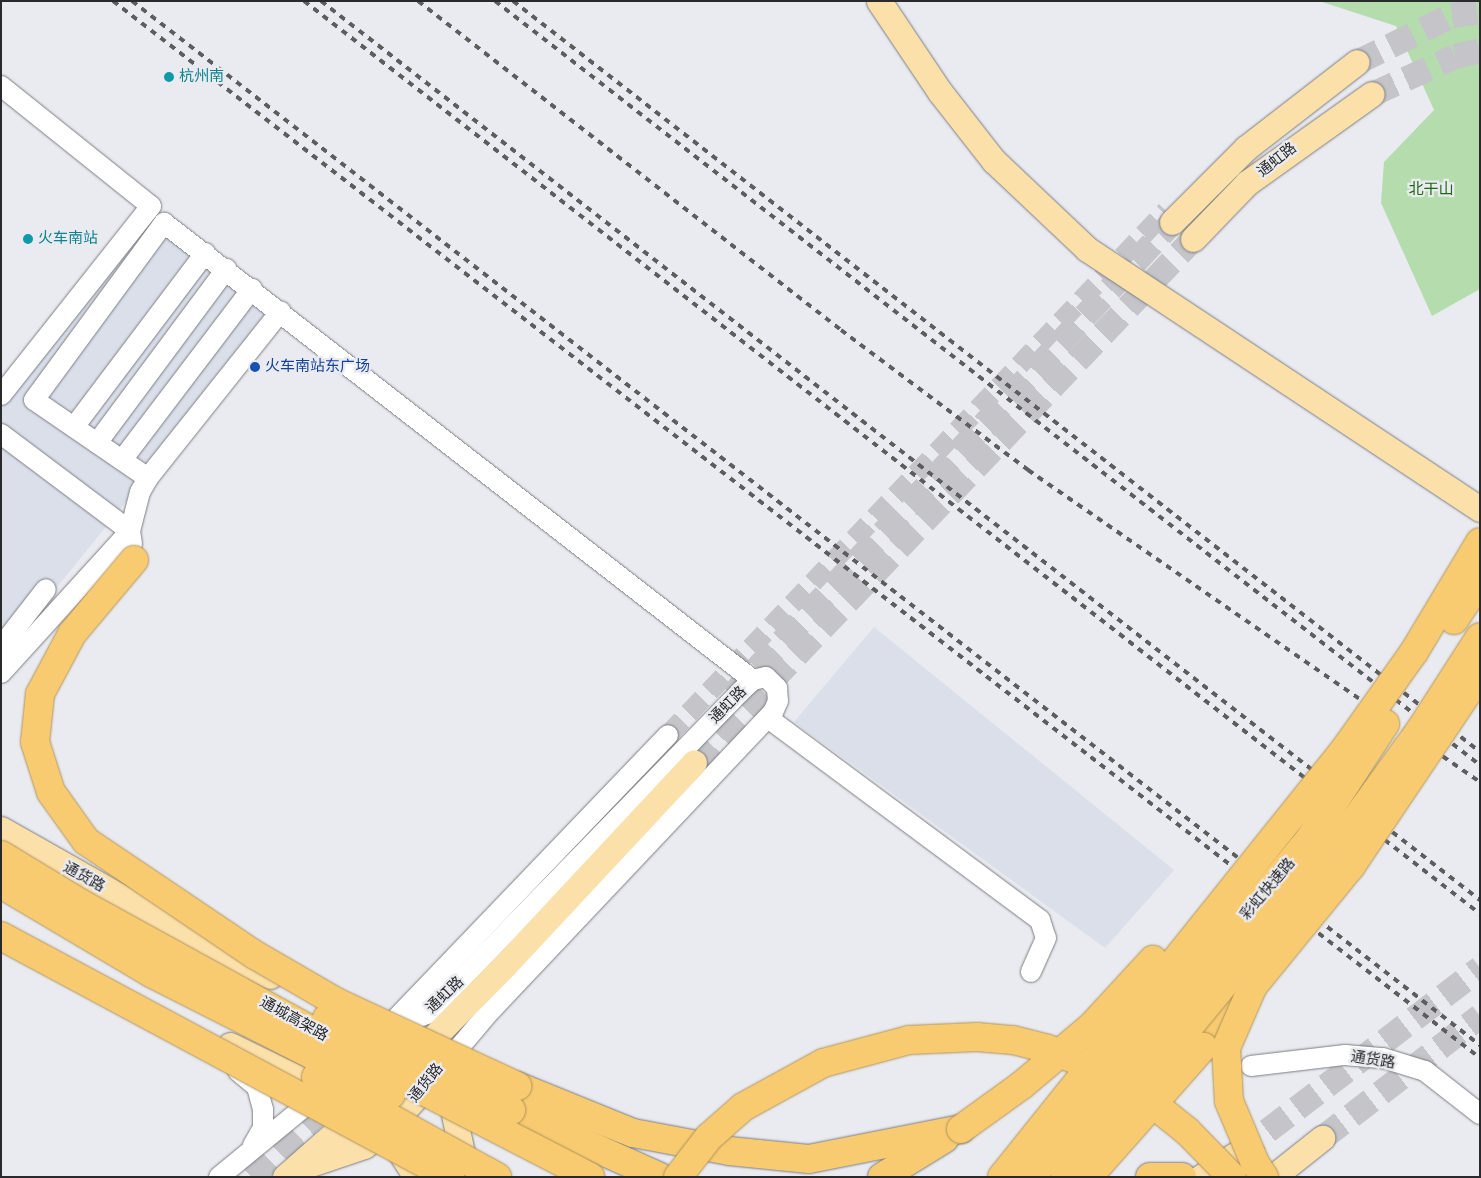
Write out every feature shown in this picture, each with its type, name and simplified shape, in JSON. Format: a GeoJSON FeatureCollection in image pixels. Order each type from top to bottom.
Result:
{"type":"FeatureCollection","features":[{"type":"Feature","properties":{"kind":"highway"},"geometry":{"type":"LineString","coordinates":[[1002,1177],[1346,749],[1414,652],[1480,542]]}},
{"type":"Feature","properties":{"kind":"highway"},"geometry":{"type":"LineString","coordinates":[[134,560],[72,634],[40,694],[35,742],[51,792],[86,841],[255,955],[336,1002],[561,1106],[633,1133],[729,1151],[809,1159],[961,1129]]}},
{"type":"Feature","properties":{"kind":"highway","name":"彩虹快速路"},"geometry":{"type":"LineString","coordinates":[[1031,1177],[1309,840],[1480,581]]}},
{"type":"Feature","properties":{"kind":"highway","name":"彩虹快速路"},"geometry":{"type":"LineString","coordinates":[[1065,1177],[1324,863],[1416,737],[1480,637]]}},
{"type":"Feature","properties":{"kind":"highway"},"geometry":{"type":"LineString","coordinates":[[1088,1177],[1252,986],[1351,866],[1480,674]]}},
{"type":"Feature","properties":{"kind":"highway"},"geometry":{"type":"LineString","coordinates":[[882,1177],[961,1129],[1022,1085],[1092,1026],[1139,977],[1274,811],[1346,749]]}},
{"type":"Feature","properties":{"kind":"highway","name":"通城高架路"},"geometry":{"type":"LineString","coordinates":[[1,855],[80,903],[385,1071],[590,1177]]}},
{"type":"Feature","properties":{"kind":"highway","name":"通城高架路"},"geometry":{"type":"LineString","coordinates":[[1,884],[151,973],[550,1177]]}},
{"type":"Feature","properties":{"kind":"highway"},"geometry":{"type":"LineString","coordinates":[[80,903],[139,925],[465,1087],[660,1177]]}},
{"type":"Feature","properties":{"kind":"highway"},"geometry":{"type":"LineString","coordinates":[[1,905],[160,998],[281,1058],[497,1177]]}},
{"type":"Feature","properties":{"kind":"highway"},"geometry":{"type":"LineString","coordinates":[[1,936],[450,1177]]}},
{"type":"Feature","properties":{"kind":"highway"},"geometry":{"type":"LineString","coordinates":[[1252,986],[1226,1048],[1229,1101],[1255,1163],[1264,1177]]}},
{"type":"Feature","properties":{"kind":"highway"},"geometry":{"type":"LineString","coordinates":[[678,1177],[709,1137],[743,1107],[816,1067],[868,1049],[909,1040],[977,1037],[1013,1040],[1048,1049],[1105,1071],[1142,1095],[1187,1131],[1235,1165]]}},
{"type":"Feature","properties":{"kind":"highway"},"geometry":{"type":"LineString","coordinates":[[465,1087],[561,1106]]}},
{"type":"Feature","properties":{"kind":"highway"},"geometry":{"type":"LineString","coordinates":[[1150,1177],[1182,1177]]}},
{"type":"Feature","properties":{"kind":"main road"},"geometry":{"type":"LineString","coordinates":[[879,1],[940,92],[994,161],[1087,249],[1480,509]]}},
{"type":"Feature","properties":{"kind":"main road","name":"通虹路"},"geometry":{"type":"LineString","coordinates":[[1169,217],[1290,111],[1357,62]]}},
{"type":"Feature","properties":{"kind":"main road","name":"通虹路"},"geometry":{"type":"LineString","coordinates":[[1193,239],[1247,183],[1300,142],[1372,94]]}},
{"type":"Feature","properties":{"kind":"main road","name":"通虹路"},"geometry":{"type":"LineString","coordinates":[[290,1173],[360,1112],[438,1053],[694,762]]}},
{"type":"Feature","properties":{"kind":"main road","name":"通货路"},"geometry":{"type":"LineString","coordinates":[[1,829],[208,946],[383,1032],[438,1053],[386,1130],[364,1146],[290,1173]]}},
{"type":"Feature","properties":{"kind":"main road"},"geometry":{"type":"LineString","coordinates":[[1,926],[182,1022],[325,1090],[386,1130],[416,1177]]}},
{"type":"Feature","properties":{"kind":"main road"},"geometry":{"type":"LineString","coordinates":[[438,1053],[469,1177]]}},
{"type":"Feature","properties":{"kind":"main road"},"geometry":{"type":"LineString","coordinates":[[1273,1177],[1322,1138]]}},
{"type":"Feature","properties":{"kind":"main road"},"geometry":{"type":"LineString","coordinates":[[1201,1177],[1235,1165]]}},
{"type":"Feature","properties":{"kind":"street"},"geometry":{"type":"LineString","coordinates":[[1,86],[151,206],[1,395]]}},
{"type":"Feature","properties":{"kind":"street"},"geometry":{"type":"LineString","coordinates":[[148,478],[34,400],[164,223],[281,311],[753,680]]}},
{"type":"Feature","properties":{"kind":"street"},"geometry":{"type":"LineString","coordinates":[[74,427],[205,254]]}},
{"type":"Feature","properties":{"kind":"street"},"geometry":{"type":"LineString","coordinates":[[97,443],[226,269]]}},
{"type":"Feature","properties":{"kind":"street"},"geometry":{"type":"LineString","coordinates":[[122,460],[252,289]]}},
{"type":"Feature","properties":{"kind":"street"},"geometry":{"type":"LineString","coordinates":[[134,560],[130,532],[140,492],[148,478],[281,311]]}},
{"type":"Feature","properties":{"kind":"street"},"geometry":{"type":"LineString","coordinates":[[2,435],[130,532]]}},
{"type":"Feature","properties":{"kind":"street"},"geometry":{"type":"LineString","coordinates":[[1,673],[130,532]]}},
{"type":"Feature","properties":{"kind":"street"},"geometry":{"type":"LineString","coordinates":[[1,647],[46,589]]}},
{"type":"Feature","properties":{"kind":"street","name":"通虹路"},"geometry":{"type":"LineString","coordinates":[[383,1032],[427,1014],[753,680],[766,677],[777,688],[778,701],[768,718],[490,1011],[438,1053]]}},
{"type":"Feature","properties":{"kind":"street"},"geometry":{"type":"LineString","coordinates":[[768,718],[1040,920],[1046,938],[1031,972]]}},
{"type":"Feature","properties":{"kind":"street","name":"通虹路"},"geometry":{"type":"LineString","coordinates":[[219,1177],[251,1148],[325,1090],[668,735]]}},
{"type":"Feature","properties":{"kind":"street"},"geometry":{"type":"LineString","coordinates":[[438,1053],[490,1011]]}},
{"type":"Feature","properties":{"kind":"street"},"geometry":{"type":"LineString","coordinates":[[182,1022],[257,1087],[263,1109],[263,1128],[251,1148]]}},
{"type":"Feature","properties":{"kind":"street","name":"通货路"},"geometry":{"type":"LineString","coordinates":[[1251,1066],[1345,1055],[1382,1058],[1425,1071],[1480,1114]]}},
{"type":"Feature","properties":{"kind":"shaded area"},"geometry":{"type":"Polygon","coordinates":[[[151,206],[281,311],[1,656],[1,391],[151,206]]]}},
{"type":"Feature","properties":{"kind":"shaded area"},"geometry":{"type":"Polygon","coordinates":[[[874,627],[1174,870],[1105,948],[794,722],[874,627]]]}},
{"type":"Feature","properties":{"kind":"green space","name":"北干山"},"geometry":{"type":"Polygon","coordinates":[[[1319,1],[1480,1],[1480,289],[1432,316],[1381,203],[1384,162],[1434,110],[1396,26],[1319,1]]]}},
{"type":"Feature","properties":{"kind":"tunnel"},"geometry":{"type":"LineString","coordinates":[[1357,62],[1452,15],[1480,11]]}},
{"type":"Feature","properties":{"kind":"tunnel"},"geometry":{"type":"LineString","coordinates":[[1372,94],[1455,56],[1480,50]]}},
{"type":"Feature","properties":{"kind":"tunnel"},"geometry":{"type":"LineString","coordinates":[[668,735],[1166,211]]}},
{"type":"Feature","properties":{"kind":"tunnel"},"geometry":{"type":"LineString","coordinates":[[732,695],[1172,222]]}},
{"type":"Feature","properties":{"kind":"tunnel"},"geometry":{"type":"LineString","coordinates":[[694,762],[1193,239]]}},
{"type":"Feature","properties":{"kind":"tunnel"},"geometry":{"type":"LineString","coordinates":[[1238,1153],[1480,968]]}},
{"type":"Feature","properties":{"kind":"tunnel"},"geometry":{"type":"LineString","coordinates":[[1322,1138],[1480,1016]]}},
{"type":"Feature","properties":{"kind":"tunnel"},"geometry":{"type":"LineString","coordinates":[[252,1177],[337,1094]]}},
{"type":"Feature","properties":{"kind":"railway"},"geometry":{"type":"LineString","coordinates":[[113,1],[1480,1058]]}},
{"type":"Feature","properties":{"kind":"railway"},"geometry":{"type":"LineString","coordinates":[[132,1],[1480,1045]]}},
{"type":"Feature","properties":{"kind":"railway"},"geometry":{"type":"LineString","coordinates":[[304,1],[1480,914]]}},
{"type":"Feature","properties":{"kind":"railway"},"geometry":{"type":"LineString","coordinates":[[321,1],[1480,900]]}},
{"type":"Feature","properties":{"kind":"railway"},"geometry":{"type":"LineString","coordinates":[[418,1],[841,330],[1028,470],[1480,782]]}},
{"type":"Feature","properties":{"kind":"railway"},"geometry":{"type":"LineString","coordinates":[[495,1],[1480,765]]}},
{"type":"Feature","properties":{"kind":"railway"},"geometry":{"type":"LineString","coordinates":[[513,1],[1480,752]]}},
{"type":"Feature","properties":{"kind":"place","name":"杭州南"},"geometry":{"type":"Point","coordinates":[169,77]}},
{"type":"Feature","properties":{"kind":"place","name":"火车南站"},"geometry":{"type":"Point","coordinates":[28,239]}},
{"type":"Feature","properties":{"kind":"place","name":"火车南站东广场"},"geometry":{"type":"Point","coordinates":[255,367]}}]}
